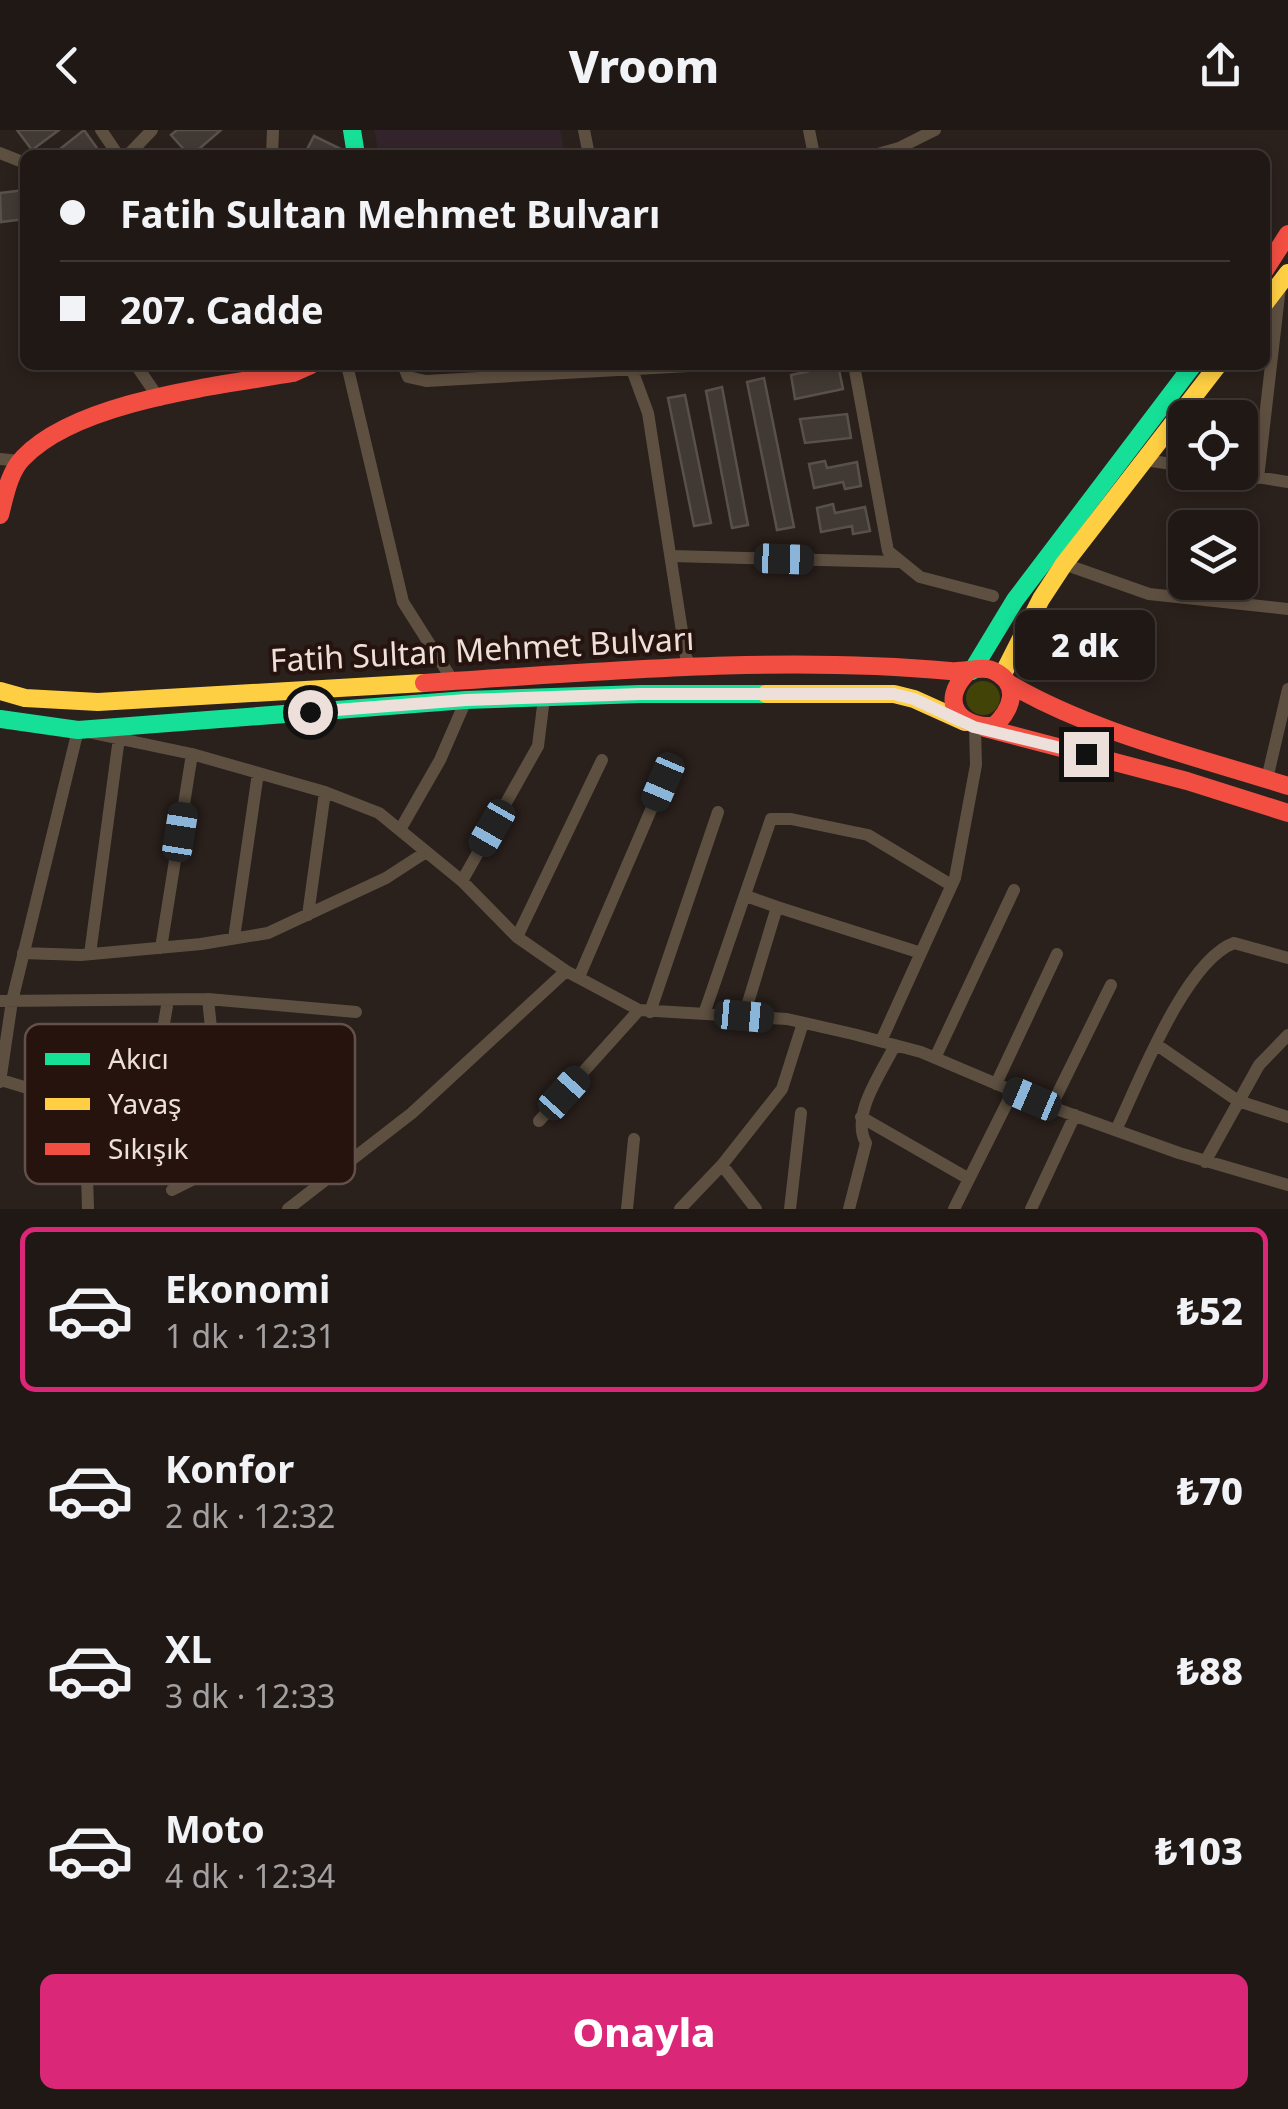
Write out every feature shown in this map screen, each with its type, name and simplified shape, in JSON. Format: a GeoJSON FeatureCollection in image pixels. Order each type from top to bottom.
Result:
{"type":"FeatureCollection","features":[{"type":"Feature","properties":{"kind":"main road"},"geometry":{"type":"LineString","coordinates":[[1270,262],[1288,234]]}},
{"type":"Feature","properties":{"kind":"main road"},"geometry":{"type":"LineString","coordinates":[[0,515],[20,461],[36,446],[90,417],[298,370]]}},
{"type":"Feature","properties":{"kind":"main road"},"geometry":{"type":"LineString","coordinates":[[1189,370],[1015,600],[970,672],[960,680],[953,698],[958,716],[975,726],[994,726],[1009,712],[1012,702],[1005,680],[1041,599],[1214,370]]}},
{"type":"Feature","properties":{"kind":"main road","name":"Fatih Sultan Mehmet Bulvarı"},"geometry":{"type":"LineString","coordinates":[[0,691],[25,698],[98,702],[691,667],[883,666],[970,672]]}},
{"type":"Feature","properties":{"kind":"main road"},"geometry":{"type":"LineString","coordinates":[[970,672],[993,670],[1045,705],[1288,786]]}},
{"type":"Feature","properties":{"kind":"main road","name":"Fatih Sultan Mehmet Bulvarı"},"geometry":{"type":"LineString","coordinates":[[0,719],[78,730],[466,700],[640,694],[894,694],[975,726],[1188,781],[1288,814]]}},
{"type":"Feature","properties":{"kind":"street"},"geometry":{"type":"LineString","coordinates":[[133,150],[152,130]]}},
{"type":"Feature","properties":{"kind":"street"},"geometry":{"type":"LineString","coordinates":[[892,150],[936,130]]}},
{"type":"Feature","properties":{"kind":"street"},"geometry":{"type":"LineString","coordinates":[[1286,279],[1258,478],[1288,482]]}},
{"type":"Feature","properties":{"kind":"street"},"geometry":{"type":"LineString","coordinates":[[139,370],[160,400]]}},
{"type":"Feature","properties":{"kind":"street"},"geometry":{"type":"LineString","coordinates":[[348,370],[403,602],[453,681]]}},
{"type":"Feature","properties":{"kind":"street"},"geometry":{"type":"LineString","coordinates":[[405,370],[408,376],[426,382],[603,370]]}},
{"type":"Feature","properties":{"kind":"street"},"geometry":{"type":"LineString","coordinates":[[633,370],[648,413],[686,657],[691,667]]}},
{"type":"Feature","properties":{"kind":"street"},"geometry":{"type":"LineString","coordinates":[[855,370],[888,551],[920,577],[993,596]]}},
{"type":"Feature","properties":{"kind":"street"},"geometry":{"type":"LineString","coordinates":[[0,459],[20,461]]}},
{"type":"Feature","properties":{"kind":"street"},"geometry":{"type":"LineString","coordinates":[[1145,460],[1168,463]]}},
{"type":"Feature","properties":{"kind":"street"},"geometry":{"type":"LineString","coordinates":[[670,556],[898,562]]}},
{"type":"Feature","properties":{"kind":"street"},"geometry":{"type":"LineString","coordinates":[[1064,564],[1149,594],[1288,609]]}},
{"type":"Feature","properties":{"kind":"street"},"geometry":{"type":"LineString","coordinates":[[1267,779],[1288,688]]}},
{"type":"Feature","properties":{"kind":"street"},"geometry":{"type":"LineString","coordinates":[[462,881],[538,746],[544,698]]}},
{"type":"Feature","properties":{"kind":"street"},"geometry":{"type":"LineString","coordinates":[[401,828],[440,760],[466,700]]}},
{"type":"Feature","properties":{"kind":"street"},"geometry":{"type":"LineString","coordinates":[[849,1209],[866,1142],[859,1131],[861,1117],[921,953],[952,885],[976,765],[975,726]]}},
{"type":"Feature","properties":{"kind":"street"},"geometry":{"type":"LineString","coordinates":[[25,1089],[0,1081],[6,1001],[23,953],[78,730],[192,754],[324,792],[379,814],[462,881],[516,937],[572,974],[644,1011],[803,1023],[888,1043],[1205,1162],[1288,1185]]}},
{"type":"Feature","properties":{"kind":"street"},"geometry":{"type":"LineString","coordinates":[[90,954],[119,738]]}},
{"type":"Feature","properties":{"kind":"street"},"geometry":{"type":"LineString","coordinates":[[160,948],[192,754]]}},
{"type":"Feature","properties":{"kind":"street"},"geometry":{"type":"LineString","coordinates":[[516,937],[602,760]]}},
{"type":"Feature","properties":{"kind":"street"},"geometry":{"type":"LineString","coordinates":[[234,938],[258,773]]}},
{"type":"Feature","properties":{"kind":"street"},"geometry":{"type":"LineString","coordinates":[[355,1157],[572,974],[663,782]]}},
{"type":"Feature","properties":{"kind":"street"},"geometry":{"type":"LineString","coordinates":[[308,914],[324,792]]}},
{"type":"Feature","properties":{"kind":"street"},"geometry":{"type":"LineString","coordinates":[[539,1121],[644,1011],[718,812]]}},
{"type":"Feature","properties":{"kind":"street"},"geometry":{"type":"LineString","coordinates":[[704,1014],[771,819],[790,819],[868,836],[952,885]]}},
{"type":"Feature","properties":{"kind":"street"},"geometry":{"type":"LineString","coordinates":[[23,953],[90,954],[268,933],[386,878],[426,852]]}},
{"type":"Feature","properties":{"kind":"street"},"geometry":{"type":"LineString","coordinates":[[935,1058],[1014,890]]}},
{"type":"Feature","properties":{"kind":"street"},"geometry":{"type":"LineString","coordinates":[[746,896],[921,953]]}},
{"type":"Feature","properties":{"kind":"street"},"geometry":{"type":"LineString","coordinates":[[744,1016],[777,906]]}},
{"type":"Feature","properties":{"kind":"street"},"geometry":{"type":"LineString","coordinates":[[1116,1130],[1185,991],[1209,958],[1234,943],[1288,958]]}},
{"type":"Feature","properties":{"kind":"street"},"geometry":{"type":"LineString","coordinates":[[996,1084],[1057,954]]}},
{"type":"Feature","properties":{"kind":"street"},"geometry":{"type":"LineString","coordinates":[[1051,1106],[1111,985]]}},
{"type":"Feature","properties":{"kind":"street"},"geometry":{"type":"LineString","coordinates":[[6,1001],[208,999],[356,1012]]}},
{"type":"Feature","properties":{"kind":"street"},"geometry":{"type":"LineString","coordinates":[[208,999],[211,1024]]}},
{"type":"Feature","properties":{"kind":"street"},"geometry":{"type":"LineString","coordinates":[[164,1024],[168,1000]]}},
{"type":"Feature","properties":{"kind":"street"},"geometry":{"type":"LineString","coordinates":[[680,1209],[722,1165],[782,1089],[803,1023]]}},
{"type":"Feature","properties":{"kind":"street"},"geometry":{"type":"LineString","coordinates":[[1205,1162],[1259,1065],[1288,1035]]}},
{"type":"Feature","properties":{"kind":"street"},"geometry":{"type":"LineString","coordinates":[[1158,1045],[1238,1101],[1288,1118]]}},
{"type":"Feature","properties":{"kind":"street"},"geometry":{"type":"LineString","coordinates":[[954,1209],[1014,1091]]}},
{"type":"Feature","properties":{"kind":"street"},"geometry":{"type":"LineString","coordinates":[[790,1209],[801,1113]]}},
{"type":"Feature","properties":{"kind":"street"},"geometry":{"type":"LineString","coordinates":[[1030,1209],[1075,1115]]}},
{"type":"Feature","properties":{"kind":"street"},"geometry":{"type":"LineString","coordinates":[[861,1117],[969,1179]]}},
{"type":"Feature","properties":{"kind":"street"},"geometry":{"type":"LineString","coordinates":[[627,1209],[634,1139]]}},
{"type":"Feature","properties":{"kind":"street"},"geometry":{"type":"LineString","coordinates":[[722,1165],[756,1209]]}},
{"type":"Feature","properties":{"kind":"street"},"geometry":{"type":"LineString","coordinates":[[88,1184],[88,1209]]}},
{"type":"Feature","properties":{"kind":"street"},"geometry":{"type":"LineString","coordinates":[[172,1190],[184,1184]]}},
{"type":"Feature","properties":{"kind":"street"},"geometry":{"type":"LineString","coordinates":[[288,1209],[320,1184]]}},
{"type":"Feature","properties":{"kind":"shaded area"},"geometry":{"type":"Polygon","coordinates":[[[374,130],[560,130],[564,150],[378,150],[374,130]]]}},
{"type":"Feature","properties":{"kind":"shaded area"},"geometry":{"type":"Polygon","coordinates":[[[983,681],[995,686],[1000,698],[995,710],[983,715],[971,710],[966,698],[971,686],[983,681]]]}},
{"type":"Feature","properties":{"kind":"building"},"geometry":{"type":"Polygon","coordinates":[[[17,130],[59,130],[32,150],[17,130]]]}},
{"type":"Feature","properties":{"kind":"building"},"geometry":{"type":"Polygon","coordinates":[[[84,130],[98,150],[61,150],[84,130]]]}},
{"type":"Feature","properties":{"kind":"building"},"geometry":{"type":"Polygon","coordinates":[[[177,130],[221,130],[198,150],[184,150],[171,135],[177,130]]]}},
{"type":"Feature","properties":{"kind":"building"},"geometry":{"type":"Polygon","coordinates":[[[314,136],[343,150],[307,150],[314,136]]]}},
{"type":"Feature","properties":{"kind":"building"},"geometry":{"type":"Polygon","coordinates":[[[20,191],[20,220],[1,222],[0,193],[20,191]]]}},
{"type":"Feature","properties":{"kind":"building"},"geometry":{"type":"Polygon","coordinates":[[[839,370],[843,389],[795,399],[791,375],[839,370]]]}},
{"type":"Feature","properties":{"kind":"building"},"geometry":{"type":"Polygon","coordinates":[[[764,378],[794,527],[777,530],[747,382],[764,378]]]}},
{"type":"Feature","properties":{"kind":"building"},"geometry":{"type":"Polygon","coordinates":[[[722,387],[748,525],[732,528],[706,391],[722,387]]]}},
{"type":"Feature","properties":{"kind":"building"},"geometry":{"type":"Polygon","coordinates":[[[685,395],[711,523],[694,526],[668,398],[685,395]]]}},
{"type":"Feature","properties":{"kind":"building"},"geometry":{"type":"Polygon","coordinates":[[[847,414],[851,438],[805,443],[800,419],[847,414]]]}},
{"type":"Feature","properties":{"kind":"building"},"geometry":{"type":"Polygon","coordinates":[[[825,461],[827,468],[857,462],[861,486],[845,489],[843,482],[814,488],[809,464],[825,461]]]}},
{"type":"Feature","properties":{"kind":"building"},"geometry":{"type":"Polygon","coordinates":[[[833,504],[835,513],[865,507],[870,531],[853,534],[852,526],[821,532],[817,508],[833,504]]]}},
{"type":"Feature","properties":{"kind":"traffic: fast"},"geometry":{"type":"LineString","coordinates":[[352,130],[355,150]]}},
{"type":"Feature","properties":{"kind":"traffic: fast"},"geometry":{"type":"LineString","coordinates":[[972,671],[1015,600],[1189,370]]}},
{"type":"Feature","properties":{"kind":"traffic: fast"},"geometry":{"type":"LineString","coordinates":[[0,719],[78,730],[466,700],[766,694]]}},
{"type":"Feature","properties":{"kind":"traffic: slow"},"geometry":{"type":"LineString","coordinates":[[1270,296],[1288,273]]}},
{"type":"Feature","properties":{"kind":"traffic: slow"},"geometry":{"type":"LineString","coordinates":[[1002,676],[1041,599],[1064,564],[1214,370]]}},
{"type":"Feature","properties":{"kind":"traffic: slow"},"geometry":{"type":"LineString","coordinates":[[0,691],[25,698],[98,702],[424,683]]}},
{"type":"Feature","properties":{"kind":"traffic: slow"},"geometry":{"type":"LineString","coordinates":[[766,694],[894,694],[965,722]]}},
{"type":"Feature","properties":{"kind":"traffic: jam"},"geometry":{"type":"LineString","coordinates":[[1270,262],[1288,234]]}},
{"type":"Feature","properties":{"kind":"traffic: jam"},"geometry":{"type":"LineString","coordinates":[[0,515],[18,464],[47,439],[77,422],[150,399],[300,370]]}},
{"type":"Feature","properties":{"kind":"traffic: jam"},"geometry":{"type":"LineString","coordinates":[[424,683],[753,665],[984,669],[1003,677],[1011,690],[1009,705],[994,726],[971,723],[956,711],[954,693],[967,673]]}},
{"type":"Feature","properties":{"kind":"traffic: jam"},"geometry":{"type":"LineString","coordinates":[[1008,683],[1109,730],[1288,786]]}},
{"type":"Feature","properties":{"kind":"traffic: jam"},"geometry":{"type":"LineString","coordinates":[[985,728],[1187,781],[1288,813]]}},
{"type":"Feature","properties":{"kind":"route"},"geometry":{"type":"LineString","coordinates":[[310,712],[466,700],[640,694],[894,694],[914,699],[974,727],[1086,754]]}}]}
